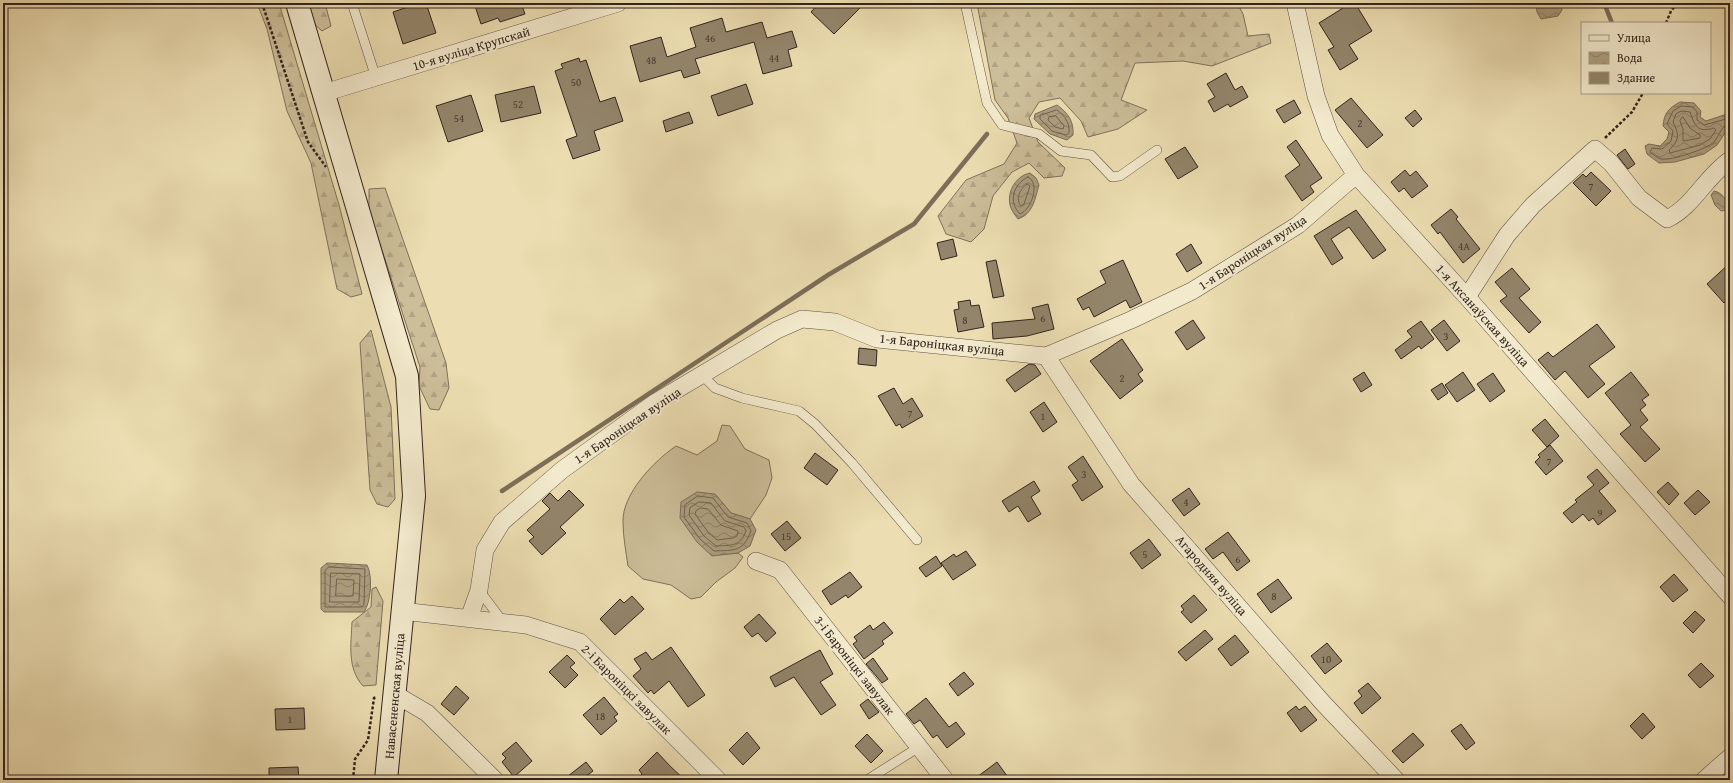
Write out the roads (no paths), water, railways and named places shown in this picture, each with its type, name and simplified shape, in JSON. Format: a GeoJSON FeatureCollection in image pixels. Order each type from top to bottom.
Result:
{"type":"FeatureCollection","features":[{"type":"Feature","properties":{"kind":"main road","name":"Навасененская вуліца"},"geometry":{"type":"LineString","coordinates":[[297,3],[406,376],[414,496],[393,693],[386,780]]}},
{"type":"Feature","properties":{"kind":"street","name":"1-я Аксанаўская вуліца"},"geometry":{"type":"LineString","coordinates":[[1295,3],[1316,96],[1330,135],[1356,175],[1467,297],[1730,596]]}},
{"type":"Feature","properties":{"kind":"street","name":"10-я вуліца Крупскай"},"geometry":{"type":"LineString","coordinates":[[324,93],[609,4]]}},
{"type":"Feature","properties":{"kind":"street"},"geometry":{"type":"LineString","coordinates":[[1467,297],[1507,235],[1533,205],[1595,148],[1611,164],[1639,198],[1667,219],[1677,215],[1720,166],[1730,160]]}},
{"type":"Feature","properties":{"kind":"street","name":"1-я Бароніцкая вуліца"},"geometry":{"type":"LineString","coordinates":[[469,618],[479,590],[485,550],[502,522],[574,461],[656,402],[703,376],[777,330],[802,319],[835,322],[877,339],[1046,356],[1131,320],[1192,291],[1298,225],[1356,175]]}},
{"type":"Feature","properties":{"kind":"street","name":"Агародняя вуліца"},"geometry":{"type":"LineString","coordinates":[[1046,356],[1131,484],[1323,703],[1396,780]]}},
{"type":"Feature","properties":{"kind":"street","name":"3-і Бароніцкі завулак"},"geometry":{"type":"LineString","coordinates":[[756,561],[780,570],[945,780]]}},
{"type":"Feature","properties":{"kind":"street","name":"2-і Бароніцкі завулак"},"geometry":{"type":"LineString","coordinates":[[402,611],[526,624],[580,642],[718,780]]}},
{"type":"Feature","properties":{"kind":"street"},"geometry":{"type":"LineString","coordinates":[[393,693],[427,713],[495,780]]}},
{"type":"Feature","properties":{"kind":"street"},"geometry":{"type":"LineString","coordinates":[[1704,780],[1730,757]]}},
{"type":"Feature","properties":{"kind":"lane"},"geometry":{"type":"LineString","coordinates":[[352,3],[376,78]]}},
{"type":"Feature","properties":{"kind":"lane"},"geometry":{"type":"LineString","coordinates":[[964,3],[987,103],[1002,125],[1039,134],[1060,151],[1091,155],[1112,177],[1120,176],[1157,150]]}},
{"type":"Feature","properties":{"kind":"lane"},"geometry":{"type":"LineString","coordinates":[[703,376],[716,388],[742,398],[799,412],[815,424],[852,463],[917,540]]}},
{"type":"Feature","properties":{"kind":"lane"},"geometry":{"type":"LineString","coordinates":[[479,590],[503,622]]}},
{"type":"Feature","properties":{"kind":"lane"},"geometry":{"type":"LineString","coordinates":[[867,780],[919,747]]}},
{"type":"Feature","properties":{"kind":"water"},"geometry":{"type":"Polygon","coordinates":[[[1536,3],[1561,3],[1562,10],[1558,16],[1541,19],[1537,12],[1536,3]]]}},
{"type":"Feature","properties":{"kind":"water"},"geometry":{"type":"Polygon","coordinates":[[[1680,102],[1694,103],[1701,111],[1700,117],[1706,121],[1727,114],[1730,117],[1730,125],[1717,145],[1704,154],[1675,162],[1659,163],[1647,154],[1645,146],[1649,144],[1660,146],[1667,139],[1669,132],[1663,126],[1666,114],[1673,106],[1680,102]]]}},
{"type":"Feature","properties":{"kind":"water"},"geometry":{"type":"Polygon","coordinates":[[[1057,105],[1067,114],[1071,121],[1073,135],[1067,140],[1050,134],[1034,119],[1035,114],[1057,105]]]}},
{"type":"Feature","properties":{"kind":"water"},"geometry":{"type":"Polygon","coordinates":[[[1030,173],[1036,178],[1039,185],[1035,201],[1027,214],[1018,219],[1013,212],[1009,200],[1011,190],[1021,177],[1030,173]]]}},
{"type":"Feature","properties":{"kind":"water"},"geometry":{"type":"Polygon","coordinates":[[[1714,191],[1720,193],[1724,198],[1728,210],[1721,211],[1715,205],[1711,195],[1714,191]]]}},
{"type":"Feature","properties":{"kind":"water"},"geometry":{"type":"Polygon","coordinates":[[[697,492],[715,494],[731,513],[750,519],[756,530],[750,546],[738,553],[712,556],[697,542],[680,518],[681,502],[697,492]]]}},
{"type":"Feature","properties":{"kind":"water"},"geometry":{"type":"Polygon","coordinates":[[[327,563],[367,565],[371,582],[370,596],[364,612],[324,612],[321,609],[321,568],[327,563]]]}},
{"type":"Feature","properties":{"kind":"waterway"},"geometry":{"type":"LineString","coordinates":[[1604,3],[1612,22]]}},
{"type":"Feature","properties":{"kind":"waterway"},"geometry":{"type":"LineString","coordinates":[[502,491],[828,275],[914,224],[987,134]]}}]}
